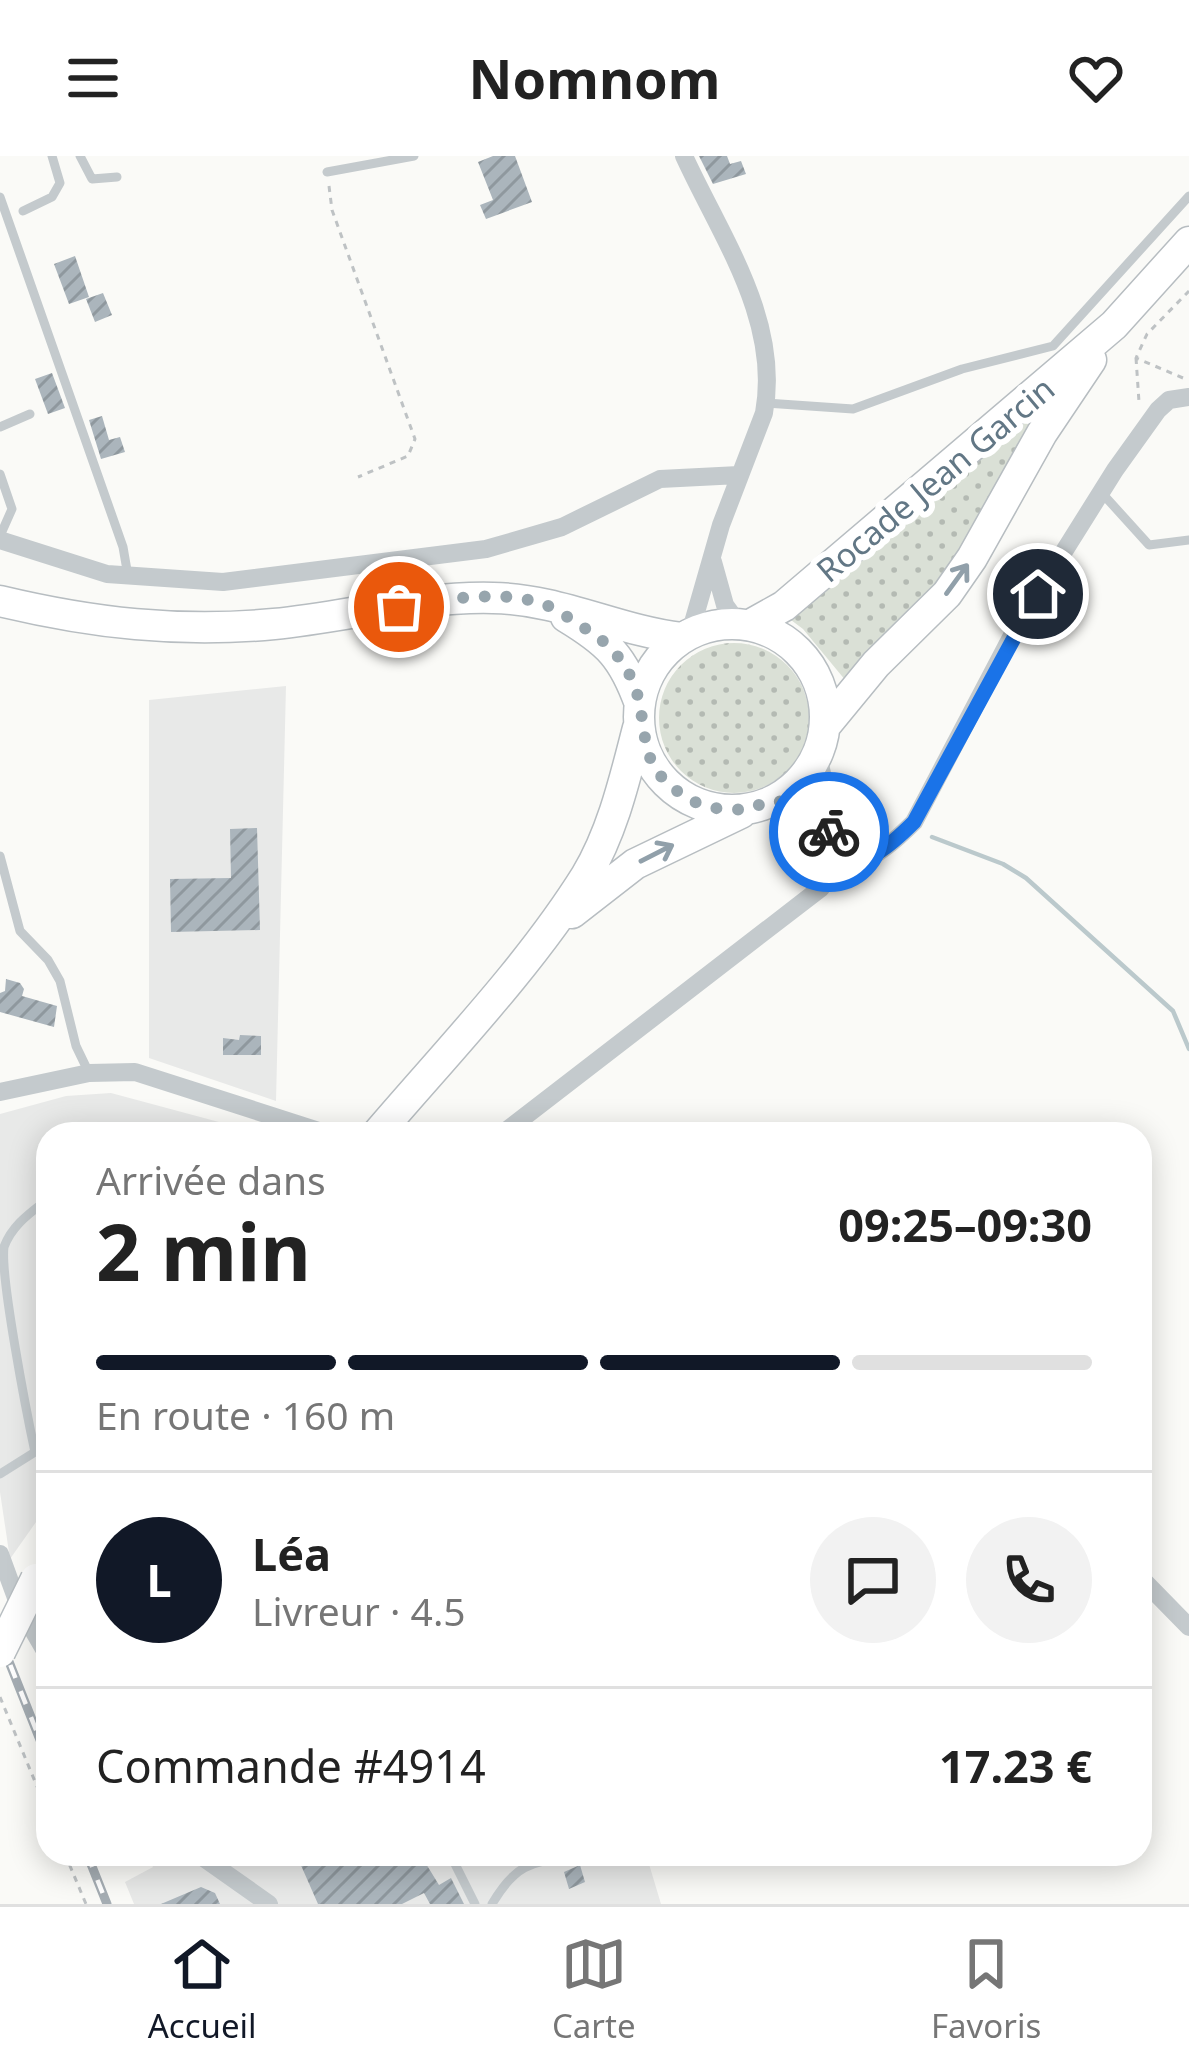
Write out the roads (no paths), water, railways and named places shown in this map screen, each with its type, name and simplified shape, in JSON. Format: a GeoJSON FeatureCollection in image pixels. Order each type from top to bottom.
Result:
{"type":"FeatureCollection","features":[{"type":"Feature","properties":{"kind":"main road","name":"Rocade Jean Garcin"},"geometry":{"type":"LineString","coordinates":[[744,624],[773,614],[799,594],[1114,325],[1189,242]]}},
{"type":"Feature","properties":{"kind":"main road","name":"Rocade Jean Garcin"},"geometry":{"type":"LineString","coordinates":[[822,741],[876,664],[946,594],[972,558],[1042,434],[1114,325]]}},
{"type":"Feature","properties":{"kind":"main road"},"geometry":{"type":"LineString","coordinates":[[0,601],[70,618],[194,628],[488,598],[570,607],[651,634],[686,636]]}},
{"type":"Feature","properties":{"kind":"main road"},"geometry":{"type":"LineString","coordinates":[[546,605],[598,636],[619,656],[639,713],[646,753],[664,779],[688,799],[718,809],[761,805]]}},
{"type":"Feature","properties":{"kind":"main road"},"geometry":{"type":"LineString","coordinates":[[387,1122],[532,950],[586,874],[609,827],[653,667],[686,636],[713,625],[744,624],[787,642],[815,673],[824,699],[822,741],[807,774],[761,805],[635,864],[590,896],[532,950]]}},
{"type":"Feature","properties":{"kind":"main road"},"geometry":{"type":"LineString","coordinates":[[0,1652],[36,1581]]}},
{"type":"Feature","properties":{"kind":"street"},"geometry":{"type":"LineString","coordinates":[[684,156],[736,260],[764,334],[766,404],[686,636]]}},
{"type":"Feature","properties":{"kind":"street"},"geometry":{"type":"LineString","coordinates":[[834,863],[848,865],[871,856],[914,822],[1016,628],[1101,492],[1169,400],[1189,397]]}},
{"type":"Feature","properties":{"kind":"street"},"geometry":{"type":"LineString","coordinates":[[0,538],[80,567],[128,576],[223,582],[487,549],[562,527],[660,479],[740,475]]}},
{"type":"Feature","properties":{"kind":"street"},"geometry":{"type":"LineString","coordinates":[[712,556],[724,605],[744,624]]}},
{"type":"Feature","properties":{"kind":"street"},"geometry":{"type":"LineString","coordinates":[[518,1122],[821,888],[834,863],[836,840],[822,741]]}},
{"type":"Feature","properties":{"kind":"street"},"geometry":{"type":"LineString","coordinates":[[761,805],[814,819],[836,840]]}},
{"type":"Feature","properties":{"kind":"street"},"geometry":{"type":"LineString","coordinates":[[0,1092],[89,1073],[135,1072],[287,1122]]}},
{"type":"Feature","properties":{"kind":"street"},"geometry":{"type":"LineString","coordinates":[[0,1554],[36,1633]]}},
{"type":"Feature","properties":{"kind":"street"},"geometry":{"type":"LineString","coordinates":[[1152,1589],[1189,1627]]}},
{"type":"Feature","properties":{"kind":"street"},"geometry":{"type":"LineString","coordinates":[[215,1866],[269,1904]]}},
{"type":"Feature","properties":{"kind":"lane"},"geometry":{"type":"LineString","coordinates":[[23,211],[52,197],[60,183],[52,156]]}},
{"type":"Feature","properties":{"kind":"lane"},"geometry":{"type":"LineString","coordinates":[[80,156],[92,179],[117,177]]}},
{"type":"Feature","properties":{"kind":"lane"},"geometry":{"type":"LineString","coordinates":[[327,172],[414,156]]}},
{"type":"Feature","properties":{"kind":"lane"},"geometry":{"type":"LineString","coordinates":[[766,404],[853,409],[962,369],[1053,346],[1189,196]]}},
{"type":"Feature","properties":{"kind":"lane"},"geometry":{"type":"LineString","coordinates":[[1,203],[123,547],[128,576]]}},
{"type":"Feature","properties":{"kind":"lane"},"geometry":{"type":"LineString","coordinates":[[0,427],[30,414]]}},
{"type":"Feature","properties":{"kind":"lane"},"geometry":{"type":"LineString","coordinates":[[0,473],[12,509],[0,538]]}},
{"type":"Feature","properties":{"kind":"lane"},"geometry":{"type":"LineString","coordinates":[[1101,492],[1130,518],[1149,545],[1189,540]]}},
{"type":"Feature","properties":{"kind":"lane"},"geometry":{"type":"LineString","coordinates":[[0,856],[20,931],[48,960],[60,981],[76,1046],[89,1073]]}},
{"type":"Feature","properties":{"kind":"lane"},"geometry":{"type":"LineString","coordinates":[[0,1474],[35,1452],[12,1341],[2,1251],[18,1222],[36,1208]]}},
{"type":"Feature","properties":{"kind":"lane"},"geometry":{"type":"LineString","coordinates":[[456,1866],[475,1904]]}},
{"type":"Feature","properties":{"kind":"lane"},"geometry":{"type":"LineString","coordinates":[[492,1904],[506,1881],[523,1866]]}},
{"type":"Feature","properties":{"kind":"waterway"},"geometry":{"type":"LineString","coordinates":[[932,837],[1003,864],[1026,878],[1173,1011],[1189,1049]]}},
{"type":"Feature","properties":{"kind":"railway"},"geometry":{"type":"LineString","coordinates":[[0,1639],[36,1730]]}},
{"type":"Feature","properties":{"kind":"railway"},"geometry":{"type":"LineString","coordinates":[[92,1866],[107,1904]]}}]}
